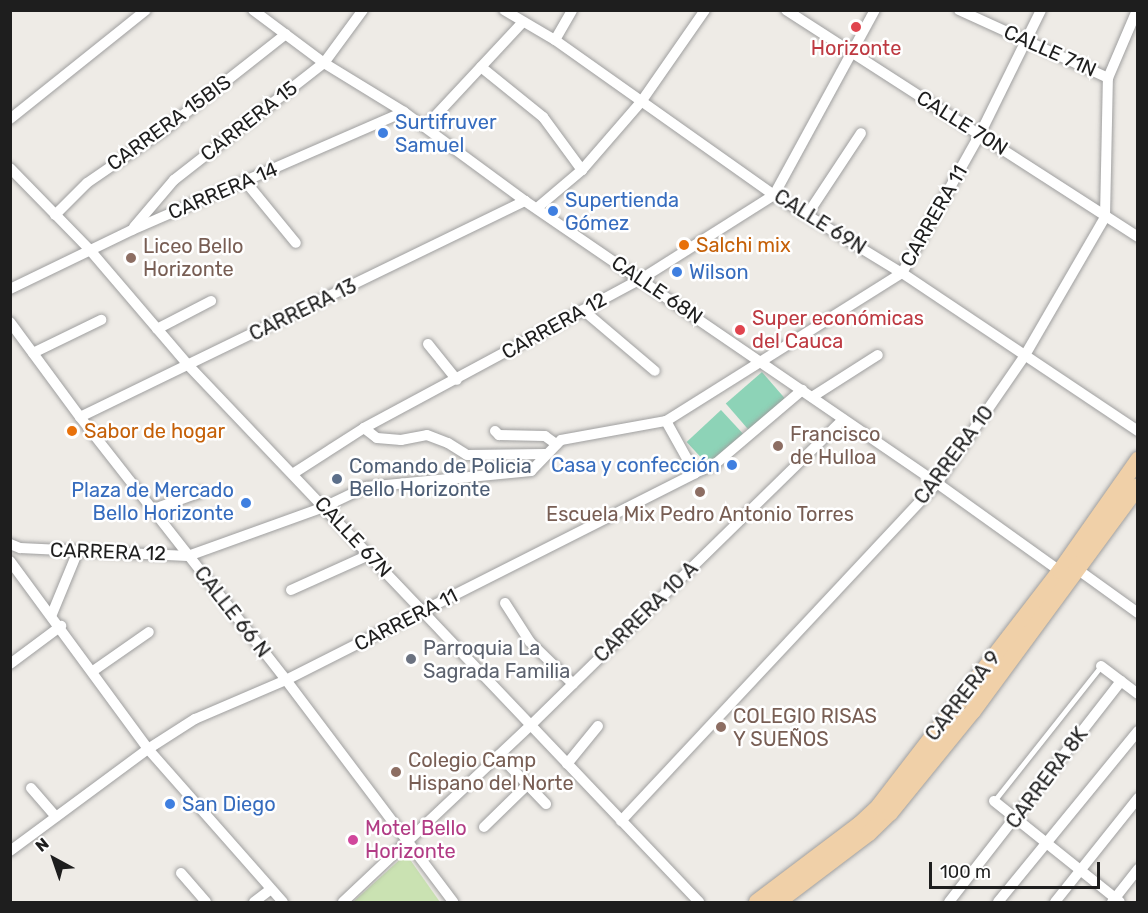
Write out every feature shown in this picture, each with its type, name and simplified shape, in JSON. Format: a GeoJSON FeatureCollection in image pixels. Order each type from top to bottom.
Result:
{"type":"FeatureCollection","features":[{"type":"Feature","properties":{"kind":"main road","name":"CARRERA 9"},"geometry":{"type":"LineString","coordinates":[[778,903],[869,833],[890,813],[973,711],[1068,570],[1137,460]]}},
{"type":"Feature","properties":{"kind":"main road","name":"CARRERA 9"},"geometry":{"type":"LineString","coordinates":[[757,903],[860,824],[879,806],[1068,570],[1136,490]]}},
{"type":"Feature","properties":{"kind":"street"},"geometry":{"type":"LineString","coordinates":[[10,119],[146,10]]}},
{"type":"Feature","properties":{"kind":"street","name":"CALLE 68N"},"geometry":{"type":"LineString","coordinates":[[253,10],[324,63],[405,112],[525,201],[843,419],[1068,570],[1137,613]]}},
{"type":"Feature","properties":{"kind":"street","name":"CARRERA 15"},"geometry":{"type":"LineString","coordinates":[[132,230],[174,180],[324,63],[363,10]]}},
{"type":"Feature","properties":{"kind":"street","name":"CALLE 69N"},"geometry":{"type":"LineString","coordinates":[[504,10],[555,40],[774,195],[902,273],[1137,431]]}},
{"type":"Feature","properties":{"kind":"street"},"geometry":{"type":"LineString","coordinates":[[555,40],[572,10]]}},
{"type":"Feature","properties":{"kind":"street"},"geometry":{"type":"LineString","coordinates":[[537,208],[582,170],[641,102],[705,10]]}},
{"type":"Feature","properties":{"kind":"street","name":"CALLE 70N"},"geometry":{"type":"LineString","coordinates":[[786,10],[851,55],[980,134],[1137,237]]}},
{"type":"Feature","properties":{"kind":"street","name":"CARRERA 12"},"geometry":{"type":"LineString","coordinates":[[294,473],[364,428],[641,279],[774,195],[875,10]]}},
{"type":"Feature","properties":{"kind":"street","name":"CALLE 71N"},"geometry":{"type":"LineString","coordinates":[[958,10],[1108,78]]}},
{"type":"Feature","properties":{"kind":"street","name":"CARRERA 11"},"geometry":{"type":"LineString","coordinates":[[760,361],[902,273],[980,134],[1028,41],[1041,10]]}},
{"type":"Feature","properties":{"kind":"street","name":"CARRERA 10"},"geometry":{"type":"LineString","coordinates":[[621,820],[937,483],[1024,357],[1106,217],[1108,78],[1137,10]]}},
{"type":"Feature","properties":{"kind":"street"},"geometry":{"type":"LineString","coordinates":[[425,127],[523,22]]}},
{"type":"Feature","properties":{"kind":"street","name":"CARRERA 15BIS"},"geometry":{"type":"LineString","coordinates":[[55,215],[87,183],[164,129],[286,34]]}},
{"type":"Feature","properties":{"kind":"street"},"geometry":{"type":"LineString","coordinates":[[481,67],[543,117],[582,170]]}},
{"type":"Feature","properties":{"kind":"street","name":"CARRERA 14"},"geometry":{"type":"LineString","coordinates":[[10,289],[89,249],[405,112]]}},
{"type":"Feature","properties":{"kind":"street"},"geometry":{"type":"LineString","coordinates":[[807,215],[861,133]]}},
{"type":"Feature","properties":{"kind":"street","name":"CALLE 67N"},"geometry":{"type":"LineString","coordinates":[[10,168],[89,249],[189,366],[294,473],[699,903]]}},
{"type":"Feature","properties":{"kind":"street"},"geometry":{"type":"LineString","coordinates":[[244,181],[296,243]]}},
{"type":"Feature","properties":{"kind":"street","name":"CARRERA 13"},"geometry":{"type":"LineString","coordinates":[[80,417],[525,201]]}},
{"type":"Feature","properties":{"kind":"street"},"geometry":{"type":"LineString","coordinates":[[158,329],[211,301]]}},
{"type":"Feature","properties":{"kind":"street"},"geometry":{"type":"LineString","coordinates":[[584,310],[655,371]]}},
{"type":"Feature","properties":{"kind":"street"},"geometry":{"type":"LineString","coordinates":[[33,353],[101,320]]}},
{"type":"Feature","properties":{"kind":"street","name":"CALLE 66 N"},"geometry":{"type":"LineString","coordinates":[[10,322],[80,417],[286,680],[453,903]]}},
{"type":"Feature","properties":{"kind":"street"},"geometry":{"type":"LineString","coordinates":[[428,344],[457,380]]}},
{"type":"Feature","properties":{"kind":"street"},"geometry":{"type":"LineString","coordinates":[[812,397],[878,355]]}},
{"type":"Feature","properties":{"kind":"street","name":"CARRERA 12"},"geometry":{"type":"LineString","coordinates":[[10,544],[20,548],[78,552],[189,556],[324,507],[366,487],[531,471],[561,440],[666,422],[760,361]]}},
{"type":"Feature","properties":{"kind":"street","name":"CARRERA 11"},"geometry":{"type":"LineString","coordinates":[[10,851],[148,749],[195,719],[286,680],[695,472],[714,465],[802,390]]}},
{"type":"Feature","properties":{"kind":"street","name":"CARRERA 10 A"},"geometry":{"type":"LineString","coordinates":[[343,903],[531,725],[843,419]]}},
{"type":"Feature","properties":{"kind":"street"},"geometry":{"type":"LineString","coordinates":[[666,422],[695,472]]}},
{"type":"Feature","properties":{"kind":"street"},"geometry":{"type":"LineString","coordinates":[[364,428],[377,438],[401,440],[427,435],[438,438],[467,455],[546,454]]}},
{"type":"Feature","properties":{"kind":"street"},"geometry":{"type":"LineString","coordinates":[[495,431],[499,435],[545,436],[556,444]]}},
{"type":"Feature","properties":{"kind":"street"},"geometry":{"type":"LineString","coordinates":[[154,509],[201,492]]}},
{"type":"Feature","properties":{"kind":"street"},"geometry":{"type":"LineString","coordinates":[[52,614],[78,552]]}},
{"type":"Feature","properties":{"kind":"street"},"geometry":{"type":"LineString","coordinates":[[291,590],[369,555]]}},
{"type":"Feature","properties":{"kind":"street"},"geometry":{"type":"LineString","coordinates":[[10,561],[61,626],[148,749],[283,903]]}},
{"type":"Feature","properties":{"kind":"street"},"geometry":{"type":"LineString","coordinates":[[505,603],[530,642],[573,684]]}},
{"type":"Feature","properties":{"kind":"street"},"geometry":{"type":"LineString","coordinates":[[10,664],[61,626]]}},
{"type":"Feature","properties":{"kind":"street"},"geometry":{"type":"LineString","coordinates":[[93,671],[149,632]]}},
{"type":"Feature","properties":{"kind":"street"},"geometry":{"type":"LineString","coordinates":[[1101,666],[1137,694]]}},
{"type":"Feature","properties":{"kind":"street","name":"CARRERA 8K"},"geometry":{"type":"LineString","coordinates":[[949,903],[1121,681]]}},
{"type":"Feature","properties":{"kind":"street"},"geometry":{"type":"LineString","coordinates":[[567,764],[598,726]]}},
{"type":"Feature","properties":{"kind":"street"},"geometry":{"type":"LineString","coordinates":[[998,903],[1137,731]]}},
{"type":"Feature","properties":{"kind":"street"},"geometry":{"type":"LineString","coordinates":[[500,755],[546,804]]}},
{"type":"Feature","properties":{"kind":"street"},"geometry":{"type":"LineString","coordinates":[[484,827],[527,784]]}},
{"type":"Feature","properties":{"kind":"street"},"geometry":{"type":"LineString","coordinates":[[31,788],[56,817]]}},
{"type":"Feature","properties":{"kind":"street"},"geometry":{"type":"LineString","coordinates":[[1054,903],[1137,798]]}},
{"type":"Feature","properties":{"kind":"street"},"geometry":{"type":"LineString","coordinates":[[994,801],[1116,901],[1137,869]]}},
{"type":"Feature","properties":{"kind":"street"},"geometry":{"type":"LineString","coordinates":[[181,873],[206,903]]}},
{"type":"Feature","properties":{"kind":"street"},"geometry":{"type":"LineString","coordinates":[[254,903],[271,889]]}},
{"type":"Feature","properties":{"kind":"lane"},"geometry":{"type":"LineString","coordinates":[[994,801],[1101,666]]}},
{"type":"Feature","properties":{"kind":"green space"},"geometry":{"type":"Polygon","coordinates":[[[762,372],[785,398],[749,430],[726,403],[762,372]]]}},
{"type":"Feature","properties":{"kind":"green space"},"geometry":{"type":"Polygon","coordinates":[[[721,410],[744,434],[709,466],[687,442],[721,410]]]}},
{"type":"Feature","properties":{"kind":"green space"},"geometry":{"type":"Polygon","coordinates":[[[406,854],[440,902],[353,902],[406,854]]]}},
{"type":"Feature","properties":{"kind":"place","name":"Horizonte"},"geometry":{"type":"Point","coordinates":[856,27]}},
{"type":"Feature","properties":{"kind":"place","name":"Surtifruver Samuel"},"geometry":{"type":"Point","coordinates":[383,133]}},
{"type":"Feature","properties":{"kind":"place","name":"Supertienda Gómez"},"geometry":{"type":"Point","coordinates":[553,211]}},
{"type":"Feature","properties":{"kind":"place","name":"Salchi mix"},"geometry":{"type":"Point","coordinates":[684,245]}},
{"type":"Feature","properties":{"kind":"place","name":"Liceo Bello Horizonte"},"geometry":{"type":"Point","coordinates":[131,258]}},
{"type":"Feature","properties":{"kind":"place","name":"Wilson"},"geometry":{"type":"Point","coordinates":[677,272]}},
{"type":"Feature","properties":{"kind":"place","name":"Super económicas del Cauca"},"geometry":{"type":"Point","coordinates":[740,330]}},
{"type":"Feature","properties":{"kind":"place","name":"Sabor de hogar"},"geometry":{"type":"Point","coordinates":[72,431]}},
{"type":"Feature","properties":{"kind":"place","name":"Francisco de Hulloa"},"geometry":{"type":"Point","coordinates":[778,446]}},
{"type":"Feature","properties":{"kind":"place","name":"Casa y confección"},"geometry":{"type":"Point","coordinates":[732,465]}},
{"type":"Feature","properties":{"kind":"place","name":"Comando de Policia Bello Horizonte"},"geometry":{"type":"Point","coordinates":[337,479]}},
{"type":"Feature","properties":{"kind":"place","name":"Escuela Mix Pedro Antonio Torres"},"geometry":{"type":"Point","coordinates":[700,492]}},
{"type":"Feature","properties":{"kind":"place","name":"Plaza de Mercado Bello Horizonte"},"geometry":{"type":"Point","coordinates":[246,503]}},
{"type":"Feature","properties":{"kind":"place","name":"Parroquia La Sagrada Familia"},"geometry":{"type":"Point","coordinates":[411,659]}},
{"type":"Feature","properties":{"kind":"place","name":"COLEGIO RISAS Y SUEÑOS"},"geometry":{"type":"Point","coordinates":[721,727]}},
{"type":"Feature","properties":{"kind":"place","name":"Colegio Camp Hispano del Norte"},"geometry":{"type":"Point","coordinates":[396,772]}},
{"type":"Feature","properties":{"kind":"place","name":"San Diego"},"geometry":{"type":"Point","coordinates":[170,804]}},
{"type":"Feature","properties":{"kind":"place","name":"Motel Bello Horizonte"},"geometry":{"type":"Point","coordinates":[353,840]}}]}
